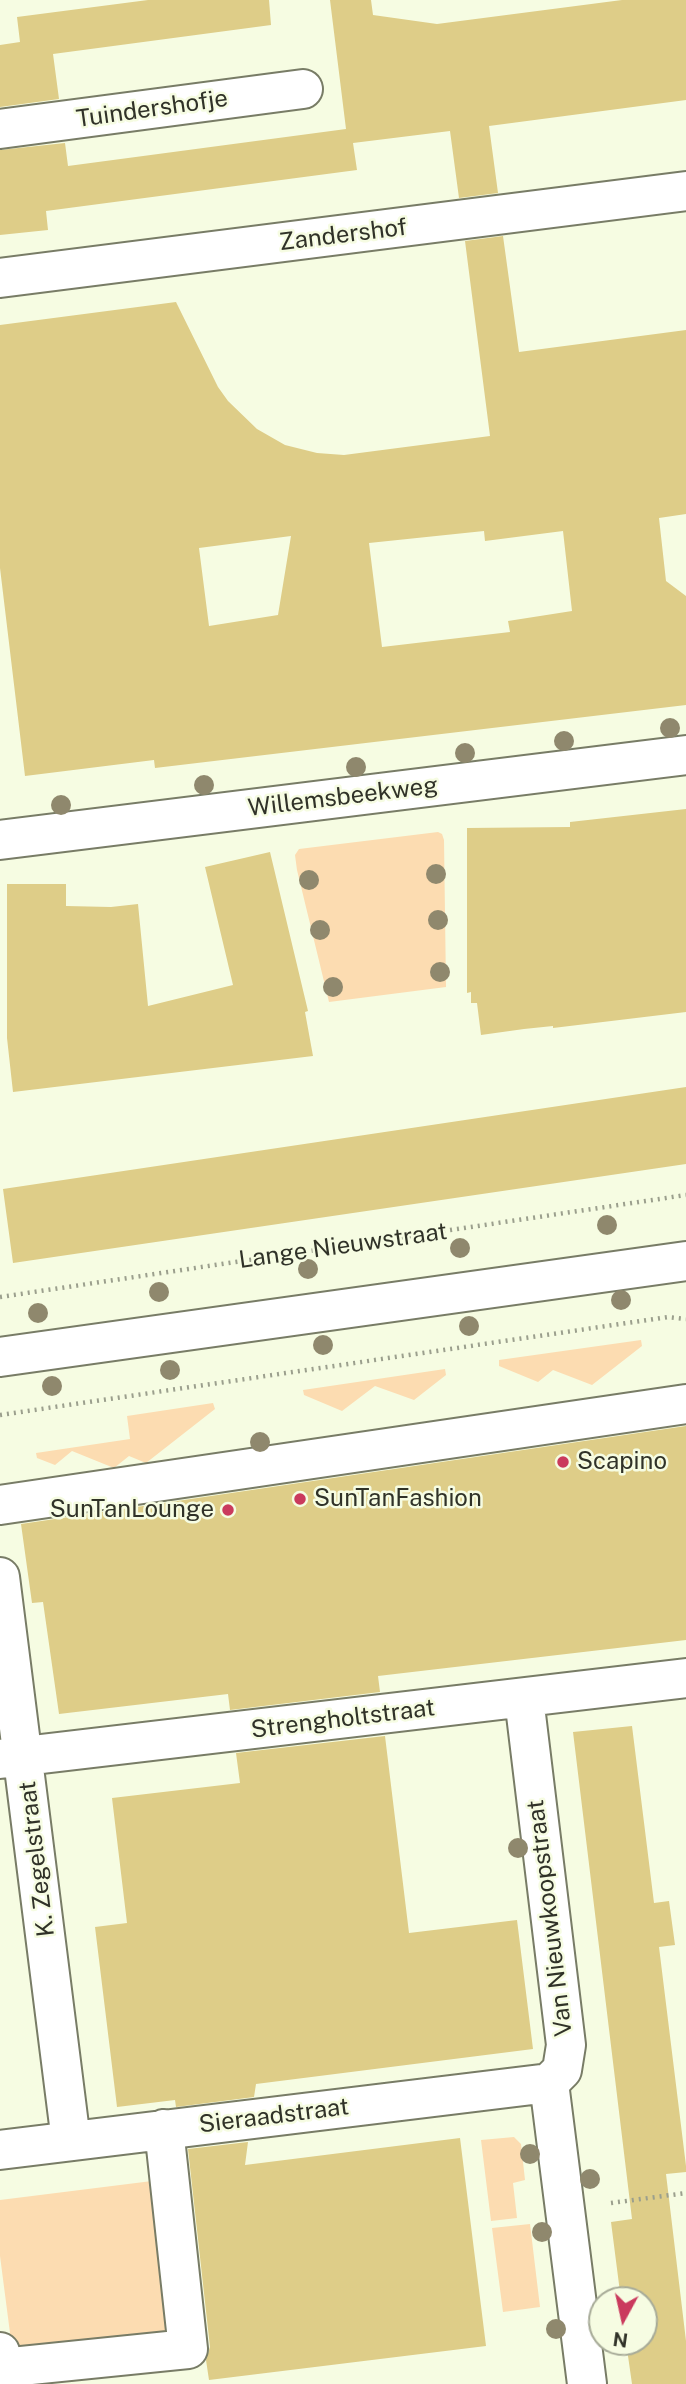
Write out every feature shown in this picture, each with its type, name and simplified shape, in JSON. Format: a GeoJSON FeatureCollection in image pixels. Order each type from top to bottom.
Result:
{"type":"FeatureCollection","features":[{"type":"Feature","properties":{"kind":"street","name":"Tuindershofje"},"geometry":{"type":"LineString","coordinates":[[0,129],[303,89]]}},
{"type":"Feature","properties":{"kind":"street","name":"Zandershof"},"geometry":{"type":"LineString","coordinates":[[0,278],[686,191]]}},
{"type":"Feature","properties":{"kind":"street","name":"Willemsbeekweg"},"geometry":{"type":"LineString","coordinates":[[0,840],[686,755]]}},
{"type":"Feature","properties":{"kind":"street"},"geometry":{"type":"LineString","coordinates":[[0,1357],[686,1261]]}},
{"type":"Feature","properties":{"kind":"street"},"geometry":{"type":"LineString","coordinates":[[0,1505],[686,1404]]}},
{"type":"Feature","properties":{"kind":"street","name":"K. Zegelstraat"},"geometry":{"type":"LineString","coordinates":[[0,1577],[12,1757],[71,2141]]}},
{"type":"Feature","properties":{"kind":"street","name":"Strengholtstraat"},"geometry":{"type":"LineString","coordinates":[[12,1757],[686,1678]]}},
{"type":"Feature","properties":{"kind":"street","name":"Van Nieuwkoopstraat"},"geometry":{"type":"LineString","coordinates":[[524,1698],[566,2045],[562,2070],[549,2083]]}},
{"type":"Feature","properties":{"kind":"street"},"geometry":{"type":"LineString","coordinates":[[549,2083],[587,2384]]}},
{"type":"Feature","properties":{"kind":"street","name":"Sieraadstraat"},"geometry":{"type":"LineString","coordinates":[[0,2150],[549,2083]]}},
{"type":"Feature","properties":{"kind":"street"},"geometry":{"type":"LineString","coordinates":[[0,2352],[2,2368],[188,2349],[164,2129]]}},
{"type":"Feature","properties":{"kind":"path","name":"Lange Nieuwstraat"},"geometry":{"type":"LineString","coordinates":[[0,1297],[686,1195]]}},
{"type":"Feature","properties":{"kind":"path"},"geometry":{"type":"LineString","coordinates":[[0,1415],[668,1317],[686,1319]]}},
{"type":"Feature","properties":{"kind":"path"},"geometry":{"type":"LineString","coordinates":[[564,2210],[686,2193]]}},
{"type":"Feature","properties":{"kind":"shaded area"},"geometry":{"type":"Polygon","coordinates":[[[438,832],[444,840],[446,987],[329,1002],[295,855],[299,849],[438,832]]]}},
{"type":"Feature","properties":{"kind":"shaded area"},"geometry":{"type":"Polygon","coordinates":[[[641,1340],[642,1346],[592,1385],[553,1370],[538,1382],[499,1366],[499,1360],[641,1340]]]}},
{"type":"Feature","properties":{"kind":"shaded area"},"geometry":{"type":"Polygon","coordinates":[[[445,1369],[446,1375],[414,1400],[375,1386],[342,1411],[304,1395],[303,1390],[445,1369]]]}},
{"type":"Feature","properties":{"kind":"shaded area"},"geometry":{"type":"Polygon","coordinates":[[[213,1403],[215,1409],[146,1463],[129,1456],[114,1468],[72,1451],[55,1465],[37,1458],[36,1453],[130,1439],[127,1416],[213,1403]]]}},
{"type":"Feature","properties":{"kind":"shaded area"},"geometry":{"type":"Polygon","coordinates":[[[514,2137],[521,2144],[525,2180],[513,2183],[517,2218],[491,2221],[481,2140],[514,2137]]]}},
{"type":"Feature","properties":{"kind":"shaded area"},"geometry":{"type":"Polygon","coordinates":[[[160,2180],[181,2341],[13,2356],[0,2256],[0,2200],[160,2180]]]}},
{"type":"Feature","properties":{"kind":"shaded area"},"geometry":{"type":"Polygon","coordinates":[[[530,2224],[540,2307],[503,2312],[492,2228],[530,2224]]]}},
{"type":"Feature","properties":{"kind":"building"},"geometry":{"type":"Polygon","coordinates":[[[148,0],[269,0],[271,25],[53,54],[59,99],[0,107],[0,45],[20,42],[17,17],[148,0]]]}},
{"type":"Feature","properties":{"kind":"building"},"geometry":{"type":"Polygon","coordinates":[[[330,0],[371,0],[373,15],[437,24],[622,0],[686,0],[686,100],[489,126],[498,193],[459,198],[450,131],[353,143],[357,170],[46,211],[48,230],[0,235],[0,150],[65,143],[68,166],[346,129],[330,0]]]}},
{"type":"Feature","properties":{"kind":"building"},"geometry":{"type":"Polygon","coordinates":[[[503,236],[519,352],[686,330],[686,514],[659,518],[666,581],[686,596],[686,705],[155,768],[154,760],[25,776],[0,568],[0,325],[176,302],[218,387],[228,401],[257,429],[285,445],[317,453],[344,455],[490,436],[465,241],[503,236]],[[484,531],[369,543],[382,647],[510,632],[508,621],[572,611],[563,531],[485,541],[484,531]],[[291,536],[199,548],[209,626],[278,615],[291,536]]]}},
{"type":"Feature","properties":{"kind":"building"},"geometry":{"type":"Polygon","coordinates":[[[686,809],[686,1012],[481,1035],[477,1003],[471,1003],[471,992],[467,993],[467,828],[570,827],[570,822],[686,809]]]}},
{"type":"Feature","properties":{"kind":"building"},"geometry":{"type":"Polygon","coordinates":[[[270,852],[308,1011],[305,1012],[313,1056],[13,1092],[7,1038],[7,884],[66,884],[66,906],[111,907],[138,904],[148,1006],[233,985],[205,867],[270,852]]]}},
{"type":"Feature","properties":{"kind":"building"},"geometry":{"type":"Polygon","coordinates":[[[686,1087],[686,1164],[13,1263],[3,1189],[686,1087]]]}},
{"type":"Feature","properties":{"kind":"building"},"geometry":{"type":"Polygon","coordinates":[[[686,1426],[686,1640],[378,1676],[380,1692],[230,1710],[228,1694],[59,1714],[43,1602],[32,1603],[21,1524],[686,1426]]]}},
{"type":"Feature","properties":{"kind":"building"},"geometry":{"type":"Polygon","coordinates":[[[632,1726],[654,1903],[669,1901],[675,1945],[659,1947],[686,2172],[666,2174],[686,2341],[686,2384],[632,2384],[628,2356],[658,2356],[658,2286],[619,2286],[611,2222],[632,2219],[573,1732],[632,1726]]]}},
{"type":"Feature","properties":{"kind":"building"},"geometry":{"type":"Polygon","coordinates":[[[385,1736],[409,1933],[517,1920],[533,2049],[256,2084],[254,2097],[176,2107],[175,2100],[117,2107],[95,1927],[127,1923],[112,1798],[240,1783],[236,1753],[385,1736]]]}},
{"type":"Feature","properties":{"kind":"building"},"geometry":{"type":"Polygon","coordinates":[[[460,2138],[486,2346],[209,2380],[206,2360],[210,2347],[188,2149],[248,2142],[245,2165],[460,2138]]]}},
{"type":"Feature","properties":{"kind":"place","name":"Scapino"},"geometry":{"type":"Point","coordinates":[563,1462]}},
{"type":"Feature","properties":{"kind":"place","name":"SunTanFashion"},"geometry":{"type":"Point","coordinates":[300,1499]}},
{"type":"Feature","properties":{"kind":"place","name":"SunTanLounge"},"geometry":{"type":"Point","coordinates":[228,1510]}}]}
